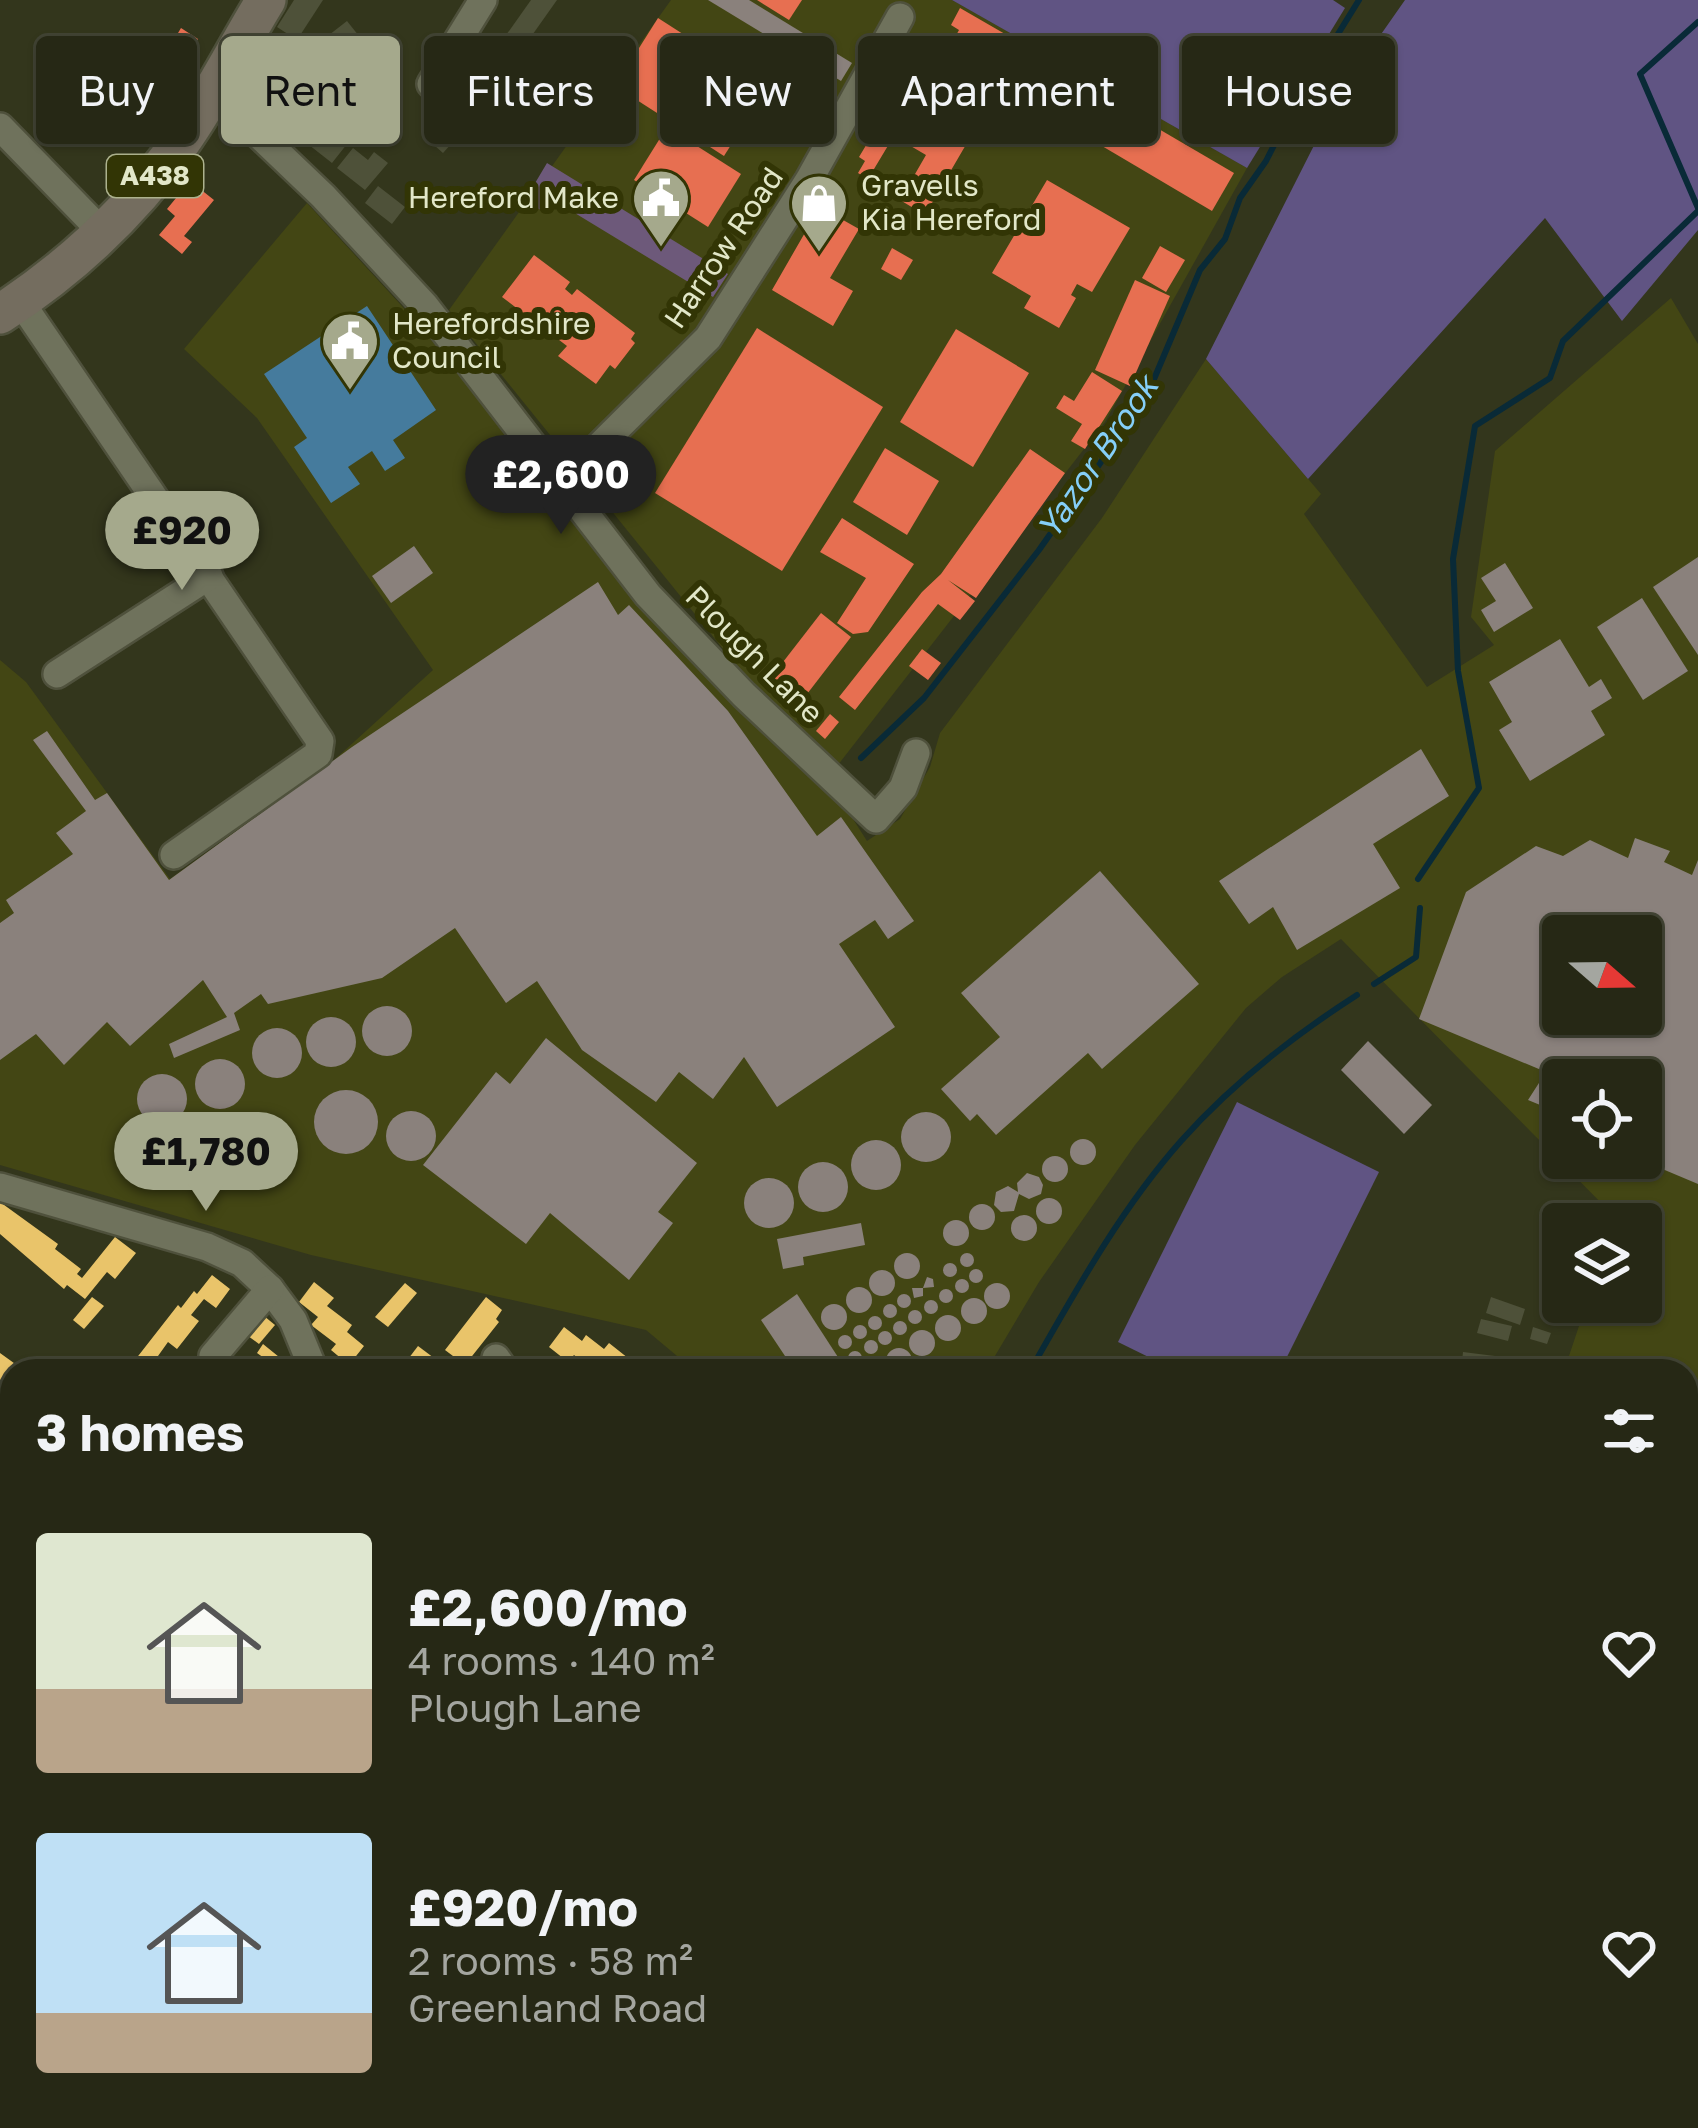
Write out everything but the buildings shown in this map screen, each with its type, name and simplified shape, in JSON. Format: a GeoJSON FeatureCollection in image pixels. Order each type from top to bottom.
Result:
{"type":"FeatureCollection","features":[{"type":"Feature","properties":{"kind":"highway","name":"A438"},"geometry":{"type":"LineString","coordinates":[[10,308],[105,235],[181,143],[266,0]]}},
{"type":"Feature","properties":{"kind":"street"},"geometry":{"type":"LineString","coordinates":[[460,36],[483,0]]}},
{"type":"Feature","properties":{"kind":"street","name":"Harrow Road"},"geometry":{"type":"LineString","coordinates":[[560,484],[708,338],[809,180],[900,17]]}},
{"type":"Feature","properties":{"kind":"street","name":"Plough Lane"},"geometry":{"type":"LineString","coordinates":[[212,90],[323,196],[425,306],[648,595],[744,695],[876,820],[903,788],[916,753]]}},
{"type":"Feature","properties":{"kind":"street"},"geometry":{"type":"LineString","coordinates":[[0,127],[105,235]]}},
{"type":"Feature","properties":{"kind":"street"},"geometry":{"type":"LineString","coordinates":[[10,308],[209,576],[321,747],[318,754],[174,855]]}},
{"type":"Feature","properties":{"kind":"street"},"geometry":{"type":"LineString","coordinates":[[57,674],[209,576]]}},
{"type":"Feature","properties":{"kind":"street"},"geometry":{"type":"LineString","coordinates":[[0,1187],[207,1247],[242,1263],[270,1288],[292,1320],[309,1359]]}},
{"type":"Feature","properties":{"kind":"street"},"geometry":{"type":"LineString","coordinates":[[219,1338],[270,1288]]}},
{"type":"Feature","properties":{"kind":"shaded area"},"geometry":{"type":"Polygon","coordinates":[[[671,0],[952,0],[1015,36],[858,36],[858,144],[1158,144],[1158,117],[1182,131],[1182,144],[1205,144],[1247,168],[1105,422],[834,770],[775,713],[449,310],[568,144],[636,144],[636,49],[671,0]]]}},
{"type":"Feature","properties":{"kind":"shaded area"},"geometry":{"type":"Polygon","coordinates":[[[952,0],[1333,0],[1345,8],[1328,36],[1182,36],[1182,131],[1158,117],[1158,36],[1015,36],[952,0]]]}},
{"type":"Feature","properties":{"kind":"shaded area"},"geometry":{"type":"Polygon","coordinates":[[[1405,0],[1698,0],[1698,230],[1622,321],[1545,218],[1308,479],[1206,359],[1315,144],[1395,144],[1395,36],[1380,36],[1405,0]]]}},
{"type":"Feature","properties":{"kind":"shaded area"},"geometry":{"type":"Polygon","coordinates":[[[1205,144],[1262,144],[1247,168],[1205,144]]]}},
{"type":"Feature","properties":{"kind":"shaded area"},"geometry":{"type":"Polygon","coordinates":[[[307,203],[412,317],[749,720],[846,808],[867,841],[900,819],[930,767],[940,733],[1102,518],[1206,359],[1321,494],[1304,514],[1427,687],[1494,645],[1471,617],[1495,451],[1671,298],[1698,344],[1698,1359],[1568,1359],[1580,1323],[1662,1323],[1662,1203],[1601,1203],[1578,1179],[1662,1179],[1662,1059],[1542,1059],[1542,1143],[1341,939],[1282,977],[1246,1008],[1135,1145],[1039,1282],[993,1359],[681,1359],[646,1330],[311,1255],[0,1165],[0,660],[26,682],[170,879],[333,761],[433,670],[257,418],[184,349],[307,203]]]}},
{"type":"Feature","properties":{"kind":"shaded area"},"geometry":{"type":"Polygon","coordinates":[[[1237,1102],[1379,1172],[1286,1359],[1153,1359],[1118,1342],[1237,1102]]]}},
{"type":"Feature","properties":{"kind":"waterway","name":"Yazor Brook"},"geometry":{"type":"LineString","coordinates":[[861,758],[924,698],[1039,550],[1146,398],[1200,270],[1225,239],[1240,198],[1359,0]]}},
{"type":"Feature","properties":{"kind":"waterway"},"geometry":{"type":"LineString","coordinates":[[1698,22],[1640,74],[1698,208]]}},
{"type":"Feature","properties":{"kind":"waterway"},"geometry":{"type":"LineString","coordinates":[[1418,879],[1479,788],[1458,671],[1453,559],[1475,426],[1550,378],[1563,341],[1698,211]]}},
{"type":"Feature","properties":{"kind":"waterway"},"geometry":{"type":"LineString","coordinates":[[1374,984],[1416,957],[1420,908]]}},
{"type":"Feature","properties":{"kind":"waterway"},"geometry":{"type":"LineString","coordinates":[[1037,1359],[1118,1223],[1181,1141],[1264,1062],[1357,995]]}},
{"type":"Feature","properties":{"kind":"place","name":"Hereford Make"},"geometry":{"type":"Point","coordinates":[661,249]}},
{"type":"Feature","properties":{"kind":"place","name":"Gravells Kia Hereford"},"geometry":{"type":"Point","coordinates":[819,254]}},
{"type":"Feature","properties":{"kind":"place","name":"Herefordshire Council"},"geometry":{"type":"Point","coordinates":[350,392]}}]}
